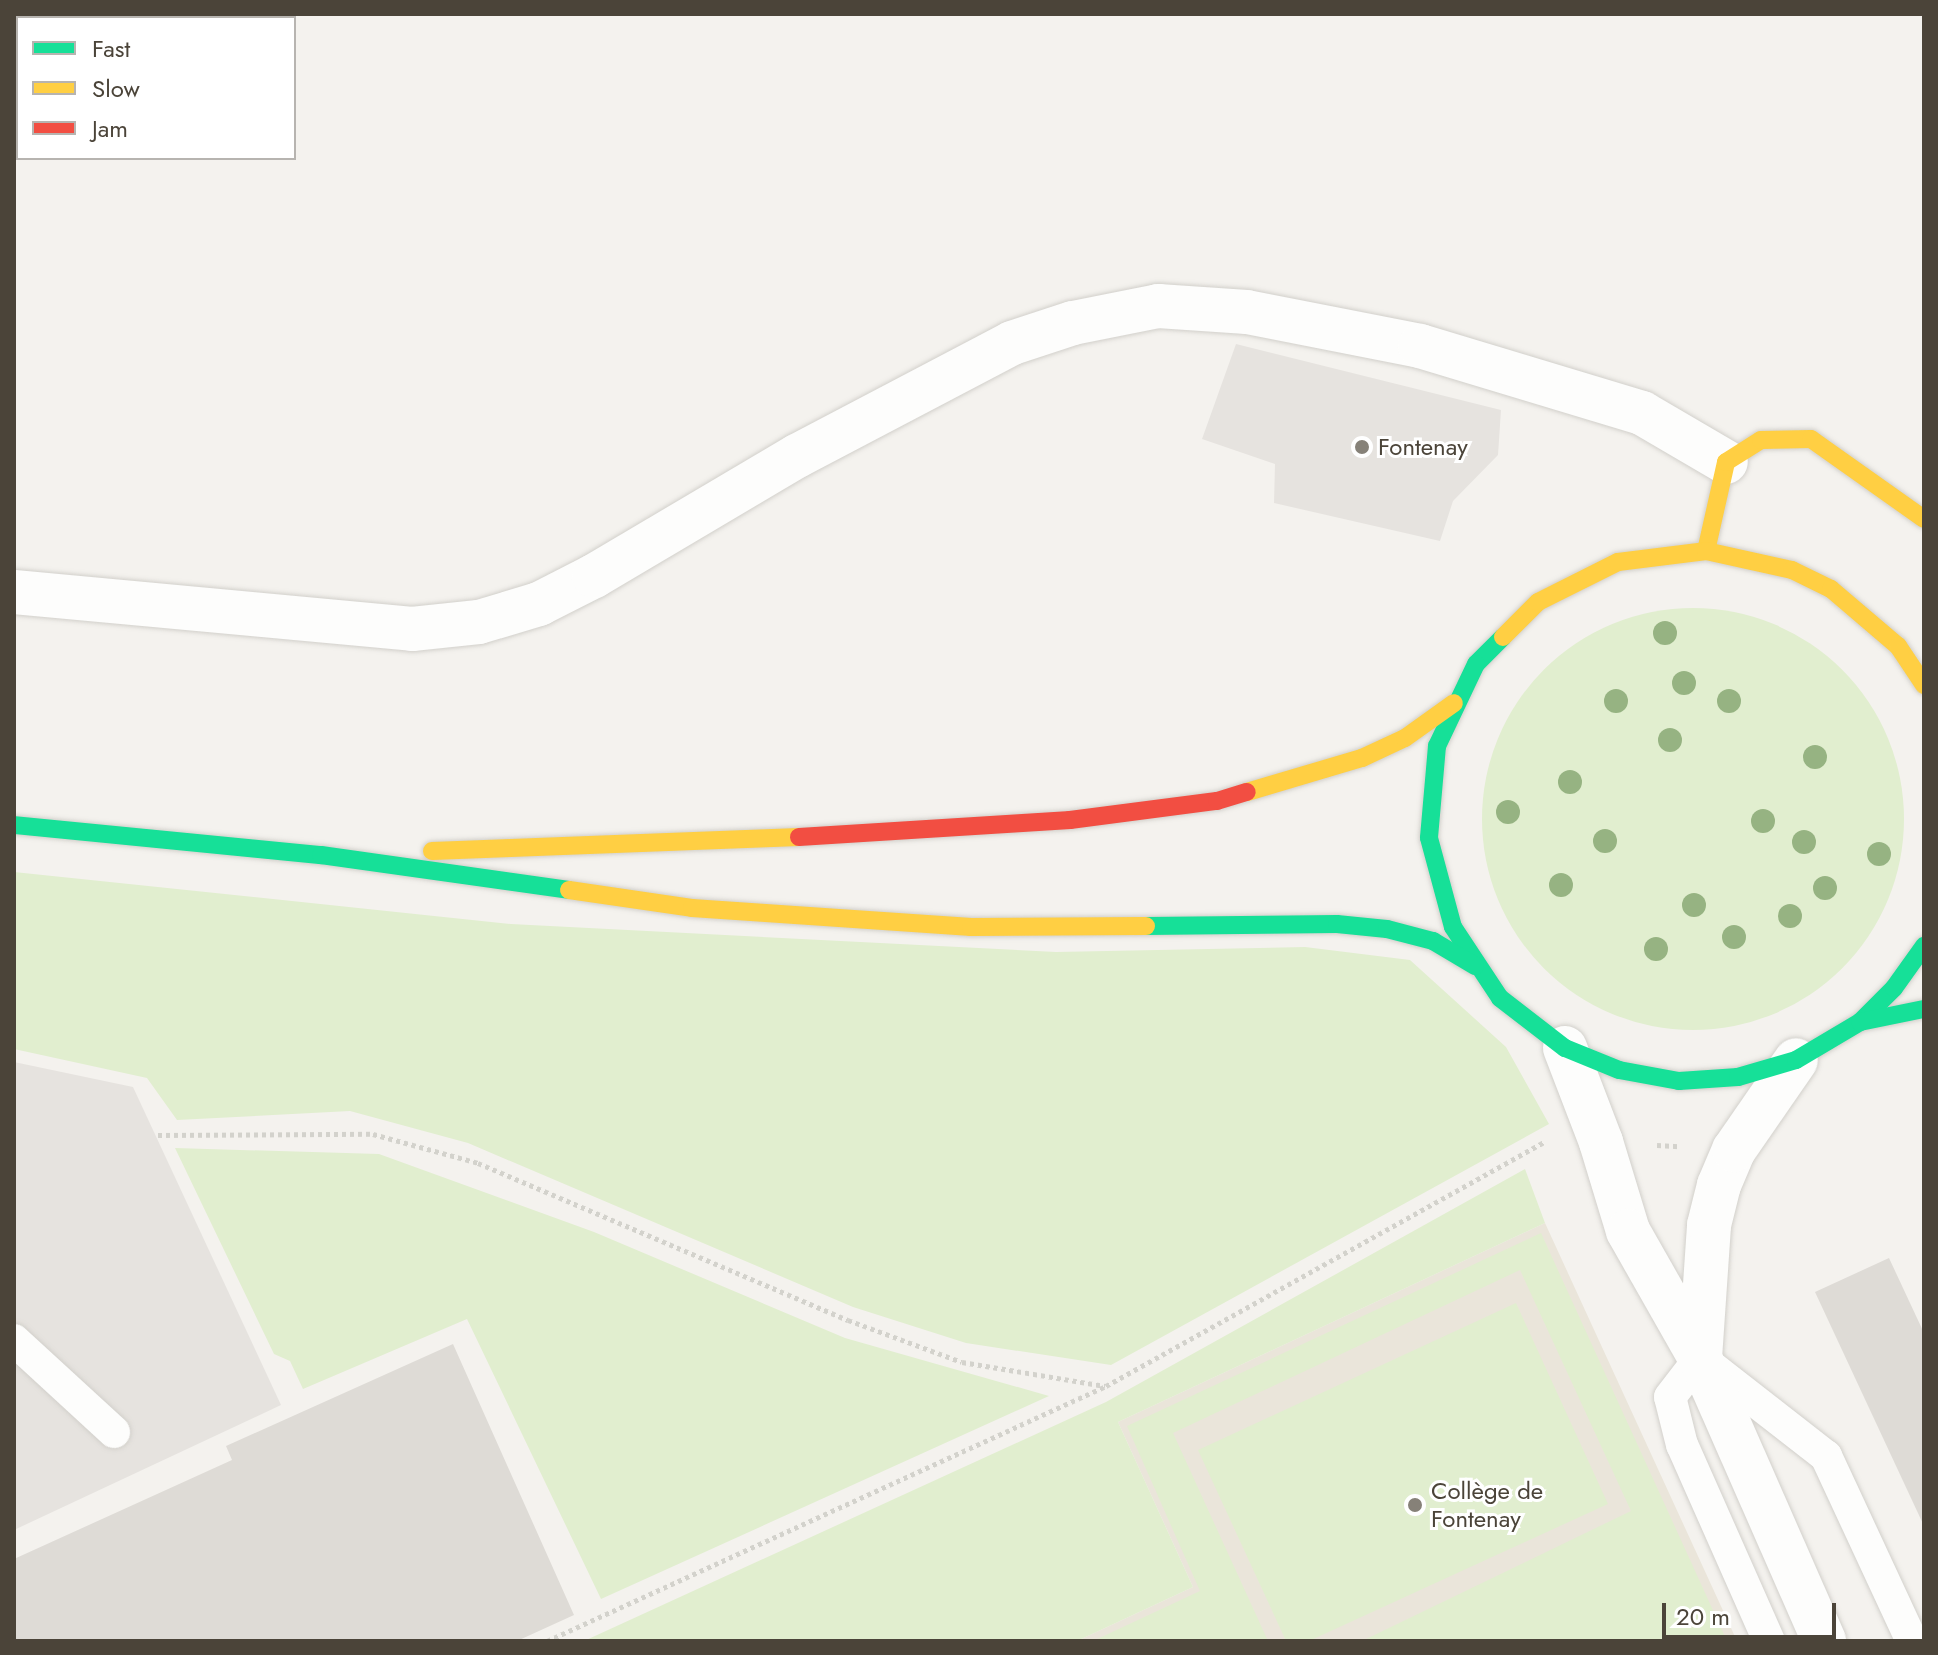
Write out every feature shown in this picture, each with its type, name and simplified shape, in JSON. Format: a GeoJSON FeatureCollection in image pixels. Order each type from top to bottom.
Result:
{"type":"FeatureCollection","features":[{"type":"Feature","properties":{"kind":"main road"},"geometry":{"type":"LineString","coordinates":[[1706,551],[1726,462],[1761,440],[1811,439],[1924,519]]}},
{"type":"Feature","properties":{"kind":"main road"},"geometry":{"type":"LineString","coordinates":[[1924,685],[1898,646],[1831,589],[1750,557],[1706,551],[1618,562],[1538,602],[1476,664],[1454,703],[1437,746],[1429,838],[1447,912],[1475,966],[1530,1026],[1565,1048],[1619,1070],[1679,1081],[1738,1077],[1796,1060],[1860,1022],[1894,988],[1924,946]]}},
{"type":"Feature","properties":{"kind":"main road"},"geometry":{"type":"LineString","coordinates":[[321,855],[916,832],[1188,805],[1327,772],[1405,738],[1454,703]]}},
{"type":"Feature","properties":{"kind":"main road"},"geometry":{"type":"LineString","coordinates":[[14,825],[321,855],[723,910],[971,927],[1375,927],[1433,941],[1475,966]]}},
{"type":"Feature","properties":{"kind":"main road"},"geometry":{"type":"LineString","coordinates":[[1860,1022],[1924,1009]]}},
{"type":"Feature","properties":{"kind":"street"},"geometry":{"type":"LineString","coordinates":[[14,592],[412,629],[479,622],[539,604],[594,576],[797,456],[1012,343],[1073,323],[1158,306],[1247,312],[1420,346],[1642,413],[1726,462]]}},
{"type":"Feature","properties":{"kind":"street"},"geometry":{"type":"LineString","coordinates":[[1565,1048],[1601,1142],[1628,1231],[1700,1358],[1824,1641]]}},
{"type":"Feature","properties":{"kind":"street"},"geometry":{"type":"LineString","coordinates":[[1700,1358],[1709,1225],[1734,1150],[1796,1060]]}},
{"type":"Feature","properties":{"kind":"lane"},"geometry":{"type":"LineString","coordinates":[[14,1340],[114,1432]]}},
{"type":"Feature","properties":{"kind":"lane"},"geometry":{"type":"LineString","coordinates":[[1769,1641],[1682,1445],[1670,1397],[1700,1358],[1826,1456],[1912,1641]]}},
{"type":"Feature","properties":{"kind":"path"},"geometry":{"type":"LineString","coordinates":[[158,1135],[373,1134],[478,1163],[848,1320],[962,1362],[1106,1386]]}},
{"type":"Feature","properties":{"kind":"path"},"geometry":{"type":"LineString","coordinates":[[547,1641],[1106,1386],[1552,1139],[1734,1150]]}},
{"type":"Feature","properties":{"kind":"shaded area","name":"Fontenay"},"geometry":{"type":"Polygon","coordinates":[[[1236,344],[1501,410],[1498,455],[1453,501],[1440,541],[1274,503],[1275,464],[1202,439],[1236,344]]]}},
{"type":"Feature","properties":{"kind":"shaded area"},"geometry":{"type":"Polygon","coordinates":[[[14,1062],[133,1087],[281,1405],[14,1530],[14,1062]]]}},
{"type":"Feature","properties":{"kind":"shaded area","name":"Collège de Fontenay"},"geometry":{"type":"Polygon","coordinates":[[[1545,1223],[1737,1641],[1077,1641],[1193,1587],[1118,1422],[1545,1223]]]}},
{"type":"Feature","properties":{"kind":"green space"},"geometry":{"type":"Polygon","coordinates":[[[1693,608],[1734,612],[1774,624],[1810,644],[1842,670],[1868,702],[1888,738],[1900,778],[1904,819],[1900,860],[1888,900],[1868,936],[1842,968],[1810,994],[1774,1014],[1734,1026],[1693,1030],[1652,1026],[1612,1014],[1576,994],[1544,968],[1518,936],[1498,900],[1486,860],[1482,819],[1486,778],[1498,738],[1518,702],[1544,670],[1576,644],[1612,624],[1652,612],[1693,608]]]}},
{"type":"Feature","properties":{"kind":"green space"},"geometry":{"type":"Polygon","coordinates":[[[14,872],[511,924],[1056,952],[1305,947],[1410,960],[1506,1047],[1549,1124],[1111,1365],[966,1343],[853,1307],[468,1143],[350,1111],[177,1120],[147,1078],[14,1049],[14,872]]]}},
{"type":"Feature","properties":{"kind":"green space"},"geometry":{"type":"Polygon","coordinates":[[[175,1148],[379,1154],[594,1232],[845,1338],[1049,1396],[601,1599],[467,1319],[303,1389],[290,1361],[274,1354],[175,1148]]]}},
{"type":"Feature","properties":{"kind":"green space"},"geometry":{"type":"Polygon","coordinates":[[[1525,1169],[1545,1223],[1118,1422],[1193,1587],[1077,1641],[584,1641],[1106,1402],[1525,1169]]]}},
{"type":"Feature","properties":{"kind":"green space"},"geometry":{"type":"Polygon","coordinates":[[[1541,1233],[1727,1641],[1362,1641],[1631,1511],[1520,1270],[1173,1433],[1268,1641],[1093,1641],[1200,1591],[1127,1426],[1541,1233]]]}},
{"type":"Feature","properties":{"kind":"green space"},"geometry":{"type":"Polygon","coordinates":[[[1516,1303],[1608,1504],[1309,1641],[1286,1641],[1198,1450],[1516,1303]]]}},
{"type":"Feature","properties":{"kind":"building"},"geometry":{"type":"Polygon","coordinates":[[[1889,1258],[1924,1333],[1924,1526],[1815,1292],[1889,1258]]]}},
{"type":"Feature","properties":{"kind":"building"},"geometry":{"type":"Polygon","coordinates":[[[453,1344],[574,1615],[517,1641],[14,1641],[14,1559],[232,1460],[226,1446],[453,1344]]]}},
{"type":"Feature","properties":{"kind":"traffic: fast"},"geometry":{"type":"LineString","coordinates":[[1503,637],[1476,664],[1437,746],[1429,838],[1453,927],[1500,998],[1565,1048],[1619,1070],[1679,1081],[1738,1077],[1796,1060],[1860,1022],[1894,988],[1924,946]]}},
{"type":"Feature","properties":{"kind":"traffic: fast"},"geometry":{"type":"LineString","coordinates":[[14,825],[321,855],[569,890]]}},
{"type":"Feature","properties":{"kind":"traffic: fast"},"geometry":{"type":"LineString","coordinates":[[1146,926],[1337,924],[1387,929],[1433,941],[1475,966]]}},
{"type":"Feature","properties":{"kind":"traffic: fast"},"geometry":{"type":"LineString","coordinates":[[1860,1022],[1924,1009]]}},
{"type":"Feature","properties":{"kind":"traffic: slow"},"geometry":{"type":"LineString","coordinates":[[1706,551],[1726,462],[1761,440],[1811,439],[1924,519]]}},
{"type":"Feature","properties":{"kind":"traffic: slow"},"geometry":{"type":"LineString","coordinates":[[1503,637],[1538,602],[1618,562],[1706,551],[1792,570],[1831,589],[1898,646],[1924,685]]}},
{"type":"Feature","properties":{"kind":"traffic: slow"},"geometry":{"type":"LineString","coordinates":[[1247,792],[1362,758],[1405,738],[1454,703]]}},
{"type":"Feature","properties":{"kind":"traffic: slow"},"geometry":{"type":"LineString","coordinates":[[432,851],[799,837]]}},
{"type":"Feature","properties":{"kind":"traffic: slow"},"geometry":{"type":"LineString","coordinates":[[569,890],[692,908],[971,927],[1146,926]]}},
{"type":"Feature","properties":{"kind":"traffic: jam"},"geometry":{"type":"LineString","coordinates":[[799,837],[1070,820],[1217,801],[1247,792]]}},
{"type":"Feature","properties":{"kind":"place","name":"Fontenay"},"geometry":{"type":"Point","coordinates":[1362,447]}},
{"type":"Feature","properties":{"kind":"place","name":"Collège de Fontenay"},"geometry":{"type":"Point","coordinates":[1415,1505]}}]}
